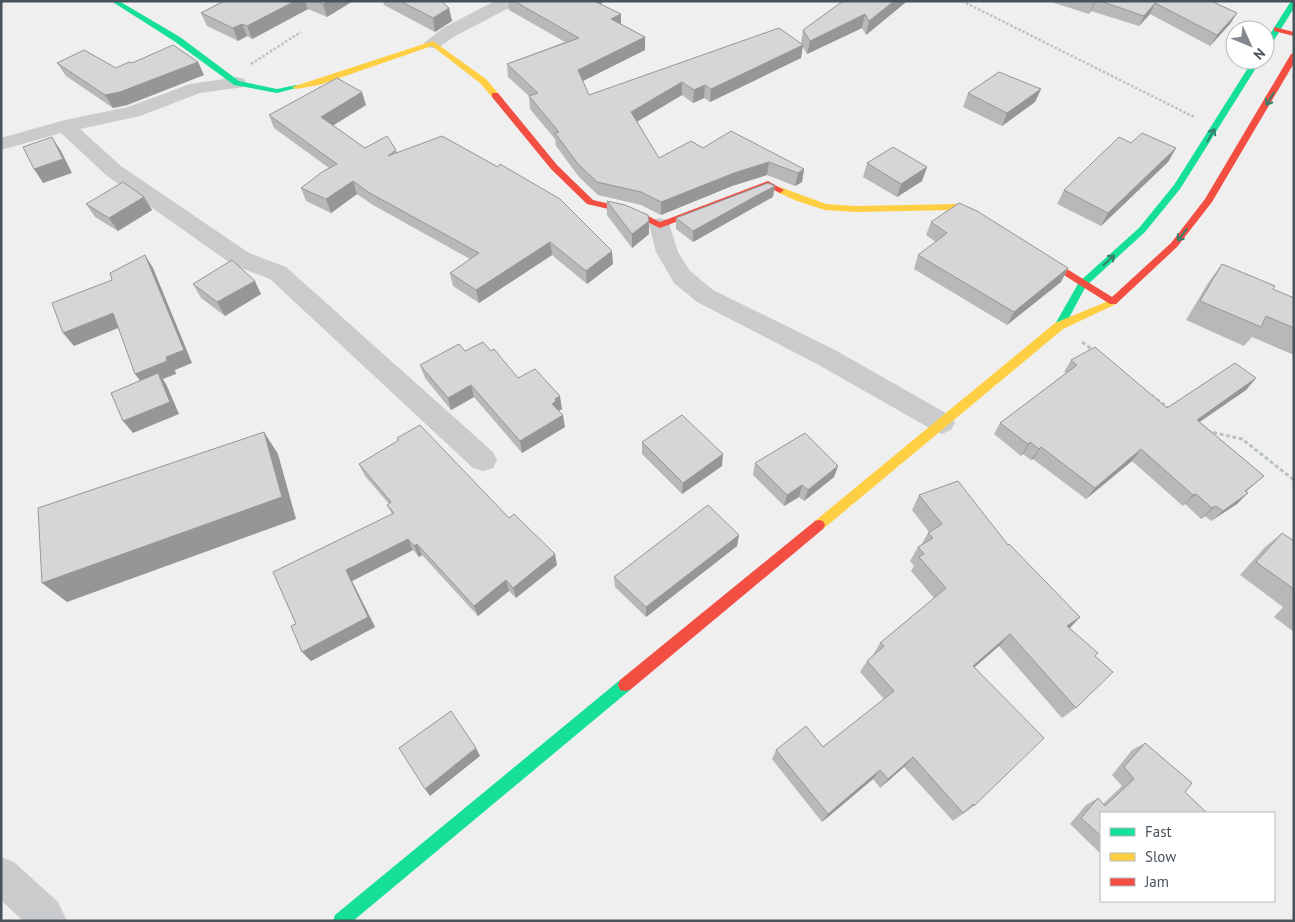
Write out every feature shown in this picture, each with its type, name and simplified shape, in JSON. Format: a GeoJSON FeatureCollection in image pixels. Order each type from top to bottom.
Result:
{"type":"FeatureCollection","features":[{"type":"Feature","properties":{"kind":"main road"},"geometry":{"type":"LineString","coordinates":[[114,1],[177,39],[233,79],[277,91],[316,83],[433,43],[483,81],[554,167],[590,202],[633,212],[660,225],[741,192],[768,184],[800,199],[825,207],[856,209],[956,207],[982,218],[999,229]]}},
{"type":"Feature","properties":{"kind":"main road"},"geometry":{"type":"LineString","coordinates":[[1275,32],[1294,2]]}},
{"type":"Feature","properties":{"kind":"main road"},"geometry":{"type":"LineString","coordinates":[[1277,29],[1294,34]]}},
{"type":"Feature","properties":{"kind":"main road"},"geometry":{"type":"LineString","coordinates":[[341,921],[1059,326],[1113,302],[1174,245],[1209,200],[1294,56]]}},
{"type":"Feature","properties":{"kind":"main road"},"geometry":{"type":"LineString","coordinates":[[1059,326],[1082,284],[1142,230],[1177,187],[1251,70]]}},
{"type":"Feature","properties":{"kind":"main road"},"geometry":{"type":"LineString","coordinates":[[1023,245],[1113,302]]}},
{"type":"Feature","properties":{"kind":"street"},"geometry":{"type":"LineString","coordinates":[[433,43],[449,32],[509,1]]}},
{"type":"Feature","properties":{"kind":"street"},"geometry":{"type":"LineString","coordinates":[[1,144],[65,126],[133,112],[197,88],[233,79]]}},
{"type":"Feature","properties":{"kind":"street"},"geometry":{"type":"LineString","coordinates":[[65,126],[114,171],[241,259],[278,273],[482,460]]}},
{"type":"Feature","properties":{"kind":"street"},"geometry":{"type":"LineString","coordinates":[[660,225],[667,252],[682,277],[705,296],[826,357],[942,423]]}},
{"type":"Feature","properties":{"kind":"street"},"geometry":{"type":"LineString","coordinates":[[1,875],[45,915],[48,921]]}},
{"type":"Feature","properties":{"kind":"path"},"geometry":{"type":"LineString","coordinates":[[962,1],[1013,30],[1092,66],[1215,128]]}},
{"type":"Feature","properties":{"kind":"path"},"geometry":{"type":"LineString","coordinates":[[233,79],[256,61],[301,32]]}},
{"type":"Feature","properties":{"kind":"path"},"geometry":{"type":"LineString","coordinates":[[1059,326],[1097,354]]}},
{"type":"Feature","properties":{"kind":"path"},"geometry":{"type":"LineString","coordinates":[[1148,392],[1176,414]]}},
{"type":"Feature","properties":{"kind":"path"},"geometry":{"type":"LineString","coordinates":[[1206,431],[1242,439],[1294,480]]}},
{"type":"Feature","properties":{"kind":"building"},"geometry":{"type":"Polygon","coordinates":[[[224,1],[295,1],[247,26],[242,24],[233,28],[201,13],[224,1]]]}},
{"type":"Feature","properties":{"kind":"building"},"geometry":{"type":"Polygon","coordinates":[[[315,1],[328,1],[323,4],[315,1]]]}},
{"type":"Feature","properties":{"kind":"building"},"geometry":{"type":"Polygon","coordinates":[[[400,1],[441,1],[449,8],[433,18],[400,1]]]}},
{"type":"Feature","properties":{"kind":"building"},"geometry":{"type":"Polygon","coordinates":[[[514,1],[594,1],[621,14],[611,19],[645,37],[578,70],[589,95],[779,28],[803,45],[711,89],[705,85],[694,90],[682,82],[631,112],[659,158],[691,141],[703,148],[731,131],[804,169],[798,173],[769,162],[734,173],[661,202],[641,192],[597,182],[578,164],[555,133],[559,132],[529,96],[538,93],[507,64],[579,38],[514,1]]]}},
{"type":"Feature","properties":{"kind":"building"},"geometry":{"type":"Polygon","coordinates":[[[843,1],[894,1],[869,21],[865,14],[810,41],[803,30],[843,1]]]}},
{"type":"Feature","properties":{"kind":"building"},"geometry":{"type":"Polygon","coordinates":[[[1100,1],[1211,1],[1237,13],[1231,20],[1225,20],[1225,26],[1217,35],[1155,3],[1144,16],[1100,1]]]}},
{"type":"Feature","properties":{"kind":"building"},"geometry":{"type":"Polygon","coordinates":[[[173,45],[198,62],[120,92],[105,95],[57,63],[84,50],[116,68],[173,45]]]}},
{"type":"Feature","properties":{"kind":"building"},"geometry":{"type":"Polygon","coordinates":[[[999,72],[1041,89],[1007,113],[968,93],[999,72]]]}},
{"type":"Feature","properties":{"kind":"building"},"geometry":{"type":"Polygon","coordinates":[[[337,78],[362,92],[321,117],[365,148],[387,136],[396,150],[388,156],[442,136],[498,167],[500,164],[560,199],[612,251],[586,271],[550,242],[476,290],[450,273],[479,253],[368,192],[353,181],[326,199],[301,188],[322,172],[337,164],[269,115],[337,78]]]}},
{"type":"Feature","properties":{"kind":"building"},"geometry":{"type":"Polygon","coordinates":[[[1142,133],[1176,148],[1108,213],[1064,190],[1119,137],[1131,143],[1142,133]]]}},
{"type":"Feature","properties":{"kind":"building"},"geometry":{"type":"Polygon","coordinates":[[[52,137],[63,159],[34,169],[23,147],[52,137]]]}},
{"type":"Feature","properties":{"kind":"building"},"geometry":{"type":"Polygon","coordinates":[[[893,147],[927,167],[901,184],[867,163],[893,147]]]}},
{"type":"Feature","properties":{"kind":"building"},"geometry":{"type":"Polygon","coordinates":[[[123,182],[144,197],[109,218],[86,204],[123,182]]]}},
{"type":"Feature","properties":{"kind":"building"},"geometry":{"type":"Polygon","coordinates":[[[768,183],[775,186],[693,231],[676,218],[768,183]]]}},
{"type":"Feature","properties":{"kind":"building"},"geometry":{"type":"Polygon","coordinates":[[[607,201],[625,205],[648,215],[649,221],[632,234],[607,201]]]}},
{"type":"Feature","properties":{"kind":"building"},"geometry":{"type":"Polygon","coordinates":[[[959,203],[977,211],[1068,268],[1014,312],[918,255],[947,233],[931,222],[959,203]]]}},
{"type":"Feature","properties":{"kind":"building"},"geometry":{"type":"Polygon","coordinates":[[[145,255],[184,350],[166,357],[167,361],[135,374],[113,313],[63,333],[52,303],[112,280],[110,273],[145,255]]]}},
{"type":"Feature","properties":{"kind":"building"},"geometry":{"type":"Polygon","coordinates":[[[232,260],[255,281],[217,302],[193,284],[232,260]]]}},
{"type":"Feature","properties":{"kind":"building"},"geometry":{"type":"Polygon","coordinates":[[[1222,264],[1275,286],[1273,289],[1294,298],[1294,328],[1266,316],[1261,327],[1200,301],[1222,264]]]}},
{"type":"Feature","properties":{"kind":"building"},"geometry":{"type":"Polygon","coordinates":[[[483,342],[491,351],[494,349],[518,378],[535,369],[560,396],[552,404],[563,415],[520,441],[471,385],[448,398],[420,365],[459,344],[465,351],[483,342]]]}},
{"type":"Feature","properties":{"kind":"building"},"geometry":{"type":"Polygon","coordinates":[[[1095,347],[1167,408],[1235,363],[1256,378],[1197,420],[1264,476],[1245,491],[1248,493],[1223,511],[1216,506],[1212,508],[1196,494],[1193,495],[1141,449],[1095,488],[1041,447],[1039,449],[1030,442],[1028,444],[1000,423],[1077,365],[1071,360],[1095,347]]]}},
{"type":"Feature","properties":{"kind":"building"},"geometry":{"type":"Polygon","coordinates":[[[158,373],[170,402],[123,421],[111,393],[158,373]]]}},
{"type":"Feature","properties":{"kind":"building"},"geometry":{"type":"Polygon","coordinates":[[[682,415],[723,454],[683,483],[642,442],[682,415]]]}},
{"type":"Feature","properties":{"kind":"building"},"geometry":{"type":"Polygon","coordinates":[[[420,425],[509,518],[514,514],[555,554],[513,588],[506,580],[474,606],[417,544],[414,546],[408,539],[346,570],[368,617],[302,652],[291,626],[296,624],[273,572],[394,513],[387,505],[391,502],[359,464],[420,425]]]}},
{"type":"Feature","properties":{"kind":"building"},"geometry":{"type":"Polygon","coordinates":[[[264,432],[282,497],[42,583],[38,508],[264,432]]]}},
{"type":"Feature","properties":{"kind":"building"},"geometry":{"type":"Polygon","coordinates":[[[805,433],[838,466],[808,490],[802,485],[787,495],[755,463],[805,433]]]}},
{"type":"Feature","properties":{"kind":"building"},"geometry":{"type":"Polygon","coordinates":[[[958,481],[1008,545],[1080,617],[1067,626],[1098,653],[1095,656],[1113,672],[1076,708],[1010,634],[973,666],[1044,738],[974,806],[973,804],[963,813],[913,757],[888,779],[880,770],[828,814],[776,750],[806,726],[823,747],[894,691],[867,661],[884,646],[880,643],[946,588],[919,557],[924,554],[918,547],[933,538],[928,533],[942,524],[919,495],[958,481]]]}},
{"type":"Feature","properties":{"kind":"building"},"geometry":{"type":"Polygon","coordinates":[[[708,505],[739,535],[646,607],[614,577],[708,505]]]}},
{"type":"Feature","properties":{"kind":"building"},"geometry":{"type":"Polygon","coordinates":[[[1282,533],[1294,541],[1294,589],[1256,562],[1282,533]]]}},
{"type":"Feature","properties":{"kind":"building"},"geometry":{"type":"Polygon","coordinates":[[[451,711],[476,748],[425,789],[399,748],[451,711]]]}},
{"type":"Feature","properties":{"kind":"building"},"geometry":{"type":"Polygon","coordinates":[[[1145,743],[1192,783],[1185,792],[1206,812],[1100,812],[1100,835],[1081,818],[1098,798],[1105,806],[1134,779],[1124,767],[1145,743]]]}},
{"type":"Feature","properties":{"kind":"traffic: fast"},"geometry":{"type":"LineString","coordinates":[[114,1],[177,39],[237,83],[277,91],[296,87]]}},
{"type":"Feature","properties":{"kind":"traffic: fast"},"geometry":{"type":"LineString","coordinates":[[1275,32],[1294,2]]}},
{"type":"Feature","properties":{"kind":"traffic: fast"},"geometry":{"type":"LineString","coordinates":[[1059,326],[1082,284],[1142,230],[1177,187],[1251,70]]}},
{"type":"Feature","properties":{"kind":"traffic: fast"},"geometry":{"type":"LineString","coordinates":[[341,921],[625,685]]}},
{"type":"Feature","properties":{"kind":"traffic: slow"},"geometry":{"type":"LineString","coordinates":[[296,87],[316,83],[433,43],[483,81],[495,95]]}},
{"type":"Feature","properties":{"kind":"traffic: slow"},"geometry":{"type":"LineString","coordinates":[[780,190],[825,207],[856,209],[956,207],[987,221]]}},
{"type":"Feature","properties":{"kind":"traffic: slow"},"geometry":{"type":"LineString","coordinates":[[819,525],[1059,326],[1113,302]]}},
{"type":"Feature","properties":{"kind":"traffic: jam"},"geometry":{"type":"LineString","coordinates":[[1277,29],[1294,34]]}},
{"type":"Feature","properties":{"kind":"traffic: jam"},"geometry":{"type":"LineString","coordinates":[[1113,302],[1174,245],[1209,200],[1294,56]]}},
{"type":"Feature","properties":{"kind":"traffic: jam"},"geometry":{"type":"LineString","coordinates":[[495,95],[554,167],[590,202],[633,212],[660,225],[768,184],[780,190]]}},
{"type":"Feature","properties":{"kind":"traffic: jam"},"geometry":{"type":"LineString","coordinates":[[1035,253],[1113,302]]}},
{"type":"Feature","properties":{"kind":"traffic: jam"},"geometry":{"type":"LineString","coordinates":[[625,685],[819,525]]}}]}
